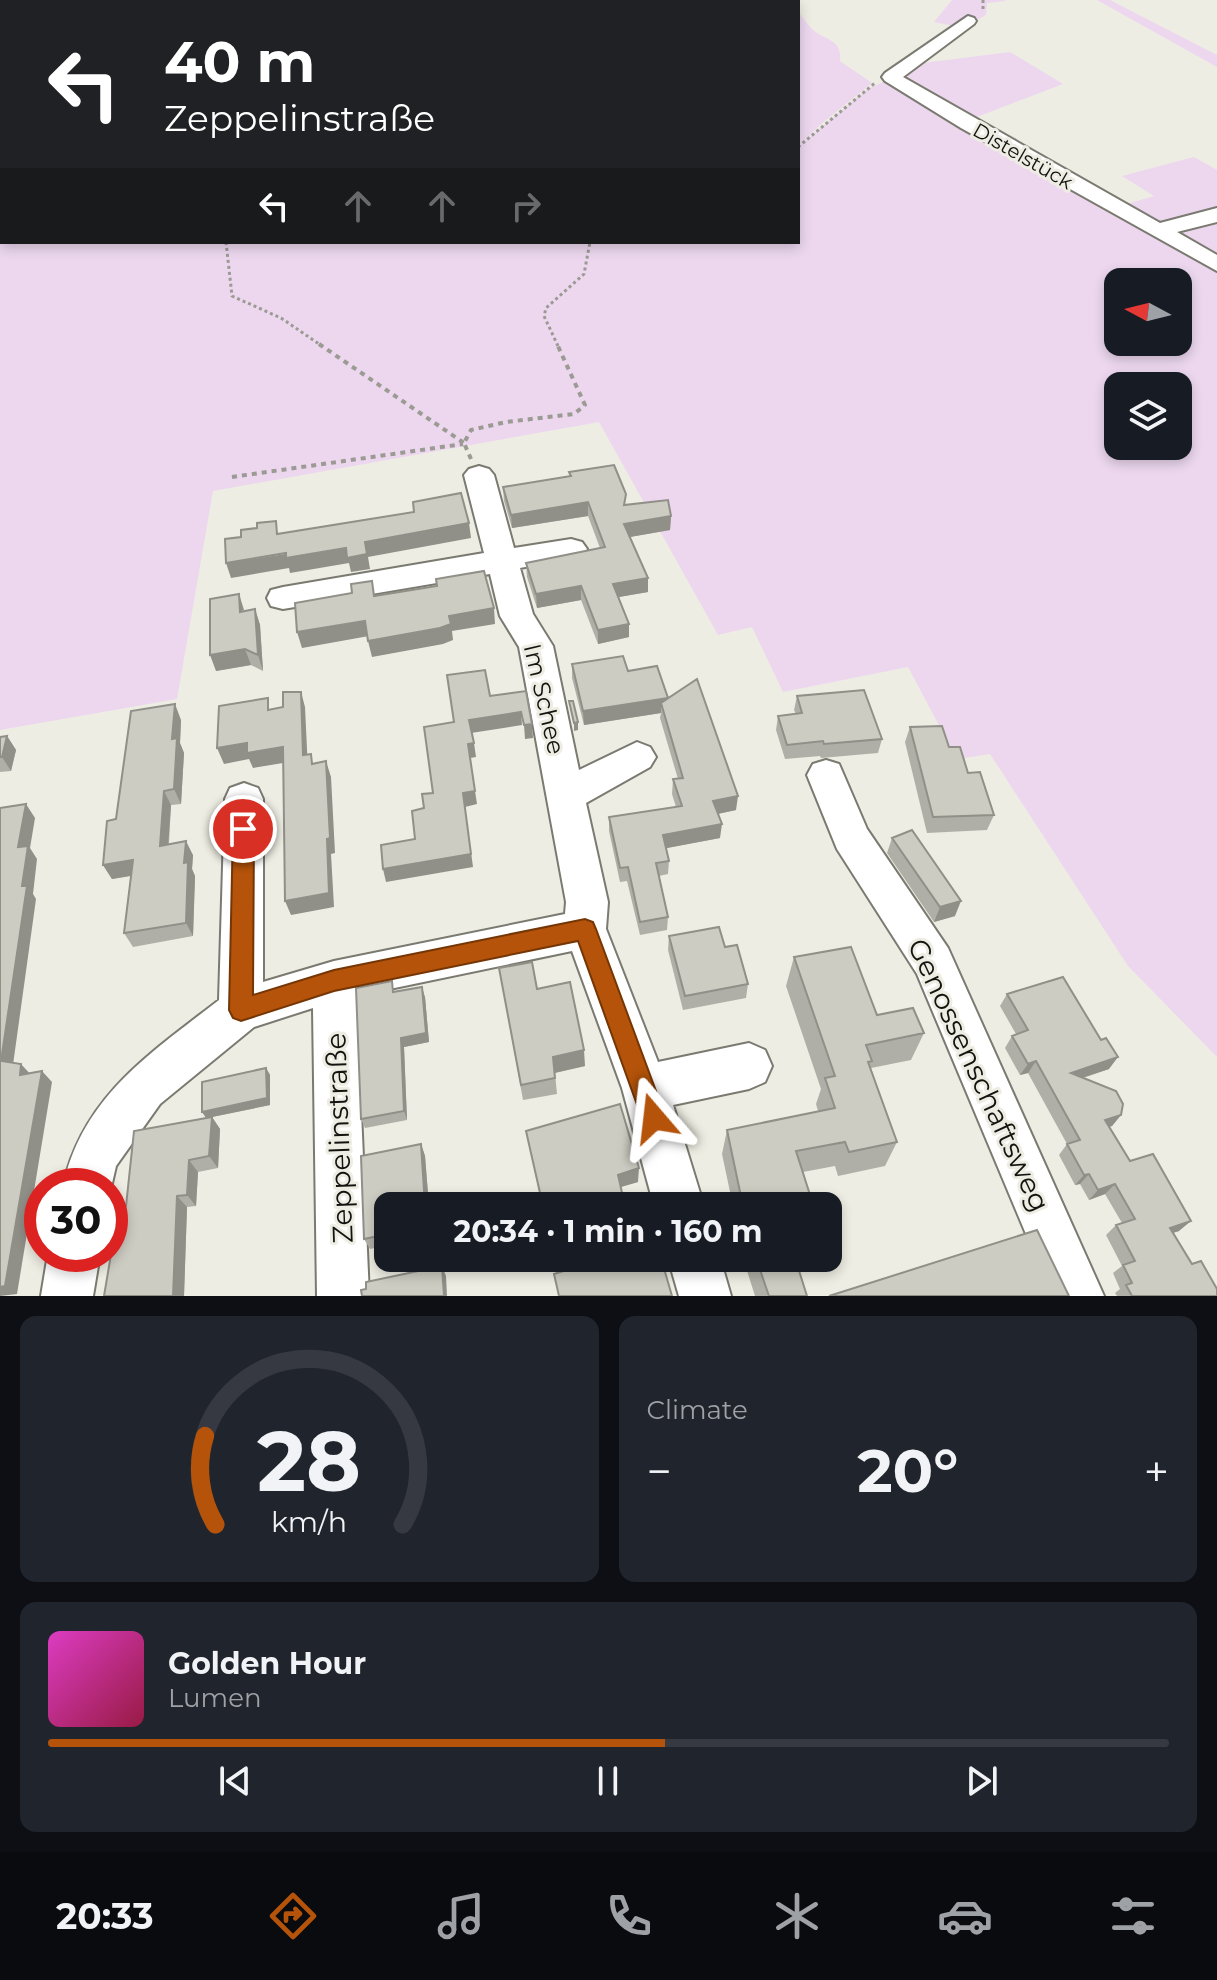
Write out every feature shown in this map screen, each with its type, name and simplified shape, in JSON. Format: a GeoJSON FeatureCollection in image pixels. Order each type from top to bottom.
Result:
{"type":"FeatureCollection","features":[{"type":"Feature","properties":{"kind":"street"},"geometry":{"type":"LineString","coordinates":[[891,77],[968,21]]}},
{"type":"Feature","properties":{"kind":"street","name":"Distelstück"},"geometry":{"type":"LineString","coordinates":[[891,77],[1068,182],[1217,264]]}},
{"type":"Feature","properties":{"kind":"street"},"geometry":{"type":"LineString","coordinates":[[1159,230],[1217,215]]}},
{"type":"Feature","properties":{"kind":"street","name":"Im Schee"},"geometry":{"type":"LineString","coordinates":[[479,475],[517,616],[536,646],[587,902],[585,929],[645,1088],[675,1192]]}},
{"type":"Feature","properties":{"kind":"street"},"geometry":{"type":"LineString","coordinates":[[283,598],[571,549]]}},
{"type":"Feature","properties":{"kind":"street"},"geometry":{"type":"LineString","coordinates":[[565,796],[637,757]]}},
{"type":"Feature","properties":{"kind":"street","name":"Genossenschaftsweg"},"geometry":{"type":"LineString","coordinates":[[826,775],[851,837],[933,962],[1078,1296]]}},
{"type":"Feature","properties":{"kind":"street"},"geometry":{"type":"LineString","coordinates":[[241,1010],[244,799]]}},
{"type":"Feature","properties":{"kind":"street"},"geometry":{"type":"LineString","coordinates":[[92,1168],[94,1156],[144,1088],[241,1010],[334,981],[585,929]]}},
{"type":"Feature","properties":{"kind":"street","name":"Zeppelinstraße"},"geometry":{"type":"LineString","coordinates":[[334,981],[343,1296]]}},
{"type":"Feature","properties":{"kind":"street"},"geometry":{"type":"LineString","coordinates":[[645,1088],[749,1066]]}},
{"type":"Feature","properties":{"kind":"street"},"geometry":{"type":"LineString","coordinates":[[67,1296],[71,1272]]}},
{"type":"Feature","properties":{"kind":"street"},"geometry":{"type":"LineString","coordinates":[[698,1272],[705,1296]]}},
{"type":"Feature","properties":{"kind":"path"},"geometry":{"type":"LineString","coordinates":[[800,145],[863,91],[891,77]]}},
{"type":"Feature","properties":{"kind":"path"},"geometry":{"type":"LineString","coordinates":[[226,244],[232,296],[281,318],[464,443],[479,475]]}},
{"type":"Feature","properties":{"kind":"path"},"geometry":{"type":"LineString","coordinates":[[464,443],[471,430],[506,422],[574,414],[585,405],[544,316],[546,308],[591,265],[590,244]]}},
{"type":"Feature","properties":{"kind":"path"},"geometry":{"type":"LineString","coordinates":[[232,477],[464,443]]}},
{"type":"Feature","properties":{"kind":"shaded area"},"geometry":{"type":"Polygon","coordinates":[[[952,0],[1005,1],[987,3],[986,15],[964,28],[934,22],[952,0]]]}},
{"type":"Feature","properties":{"kind":"shaded area"},"geometry":{"type":"Polygon","coordinates":[[[1097,0],[1110,0],[1217,55],[1217,67],[1097,0]]]}},
{"type":"Feature","properties":{"kind":"shaded area"},"geometry":{"type":"Polygon","coordinates":[[[800,14],[811,28],[835,44],[840,61],[872,83],[800,145],[800,14]]]}},
{"type":"Feature","properties":{"kind":"shaded area"},"geometry":{"type":"Polygon","coordinates":[[[1010,52],[1063,84],[969,120],[898,76],[915,64],[1010,52]]]}},
{"type":"Feature","properties":{"kind":"shaded area"},"geometry":{"type":"Polygon","coordinates":[[[889,79],[1217,267],[1217,1057],[1128,966],[990,754],[957,759],[908,667],[783,692],[752,627],[718,635],[599,422],[213,491],[177,699],[0,730],[0,244],[800,244],[800,145],[866,90],[889,79]]]}},
{"type":"Feature","properties":{"kind":"shaded area"},"geometry":{"type":"Polygon","coordinates":[[[1194,157],[1217,170],[1217,210],[1160,223],[1120,206],[1154,196],[1122,176],[1194,157]]]}},
{"type":"Feature","properties":{"kind":"shaded area"},"geometry":{"type":"Polygon","coordinates":[[[1217,217],[1217,261],[1167,232],[1217,217]]]}},
{"type":"Feature","properties":{"kind":"building"},"geometry":{"type":"Polygon","coordinates":[[[614,465],[626,494],[624,505],[668,500],[671,516],[624,524],[648,578],[613,584],[629,624],[598,630],[581,586],[536,594],[526,563],[605,547],[588,502],[511,515],[503,487],[571,476],[569,472],[614,465]]]}},
{"type":"Feature","properties":{"kind":"building"},"geometry":{"type":"Polygon","coordinates":[[[461,493],[469,523],[365,542],[367,554],[347,558],[346,548],[286,558],[286,553],[226,563],[225,539],[241,537],[241,530],[257,528],[257,523],[276,521],[277,534],[414,512],[413,502],[461,493]]]}},
{"type":"Feature","properties":{"kind":"building"},"geometry":{"type":"Polygon","coordinates":[[[484,571],[494,608],[449,616],[451,624],[440,628],[368,641],[365,621],[297,632],[295,603],[352,593],[351,584],[372,581],[374,596],[437,586],[436,579],[484,571]]]}},
{"type":"Feature","properties":{"kind":"building"},"geometry":{"type":"Polygon","coordinates":[[[239,594],[240,612],[255,609],[258,655],[245,649],[210,655],[210,599],[239,594]]]}},
{"type":"Feature","properties":{"kind":"building"},"geometry":{"type":"Polygon","coordinates":[[[623,656],[628,671],[657,666],[668,698],[583,711],[572,664],[623,656]]]}},
{"type":"Feature","properties":{"kind":"building"},"geometry":{"type":"Polygon","coordinates":[[[485,670],[490,696],[526,691],[532,724],[524,725],[521,712],[469,720],[474,743],[468,744],[475,791],[463,793],[471,854],[383,869],[381,845],[415,839],[412,811],[424,808],[422,794],[433,793],[424,727],[454,722],[447,675],[485,670]]]}},
{"type":"Feature","properties":{"kind":"building"},"geometry":{"type":"Polygon","coordinates":[[[697,679],[738,796],[713,801],[722,824],[663,835],[669,861],[656,863],[668,917],[640,922],[628,867],[620,868],[609,817],[682,806],[673,779],[683,778],[661,703],[697,679]]]}},
{"type":"Feature","properties":{"kind":"building"},"geometry":{"type":"Polygon","coordinates":[[[864,690],[882,739],[787,745],[778,716],[802,713],[797,696],[864,690]]]}},
{"type":"Feature","properties":{"kind":"building"},"geometry":{"type":"Polygon","coordinates":[[[283,692],[301,692],[303,755],[311,754],[312,764],[326,761],[330,838],[327,839],[329,893],[285,901],[283,747],[247,753],[247,743],[217,748],[219,706],[268,698],[268,710],[283,707],[283,692]]]}},
{"type":"Feature","properties":{"kind":"building"},"geometry":{"type":"Polygon","coordinates":[[[569,701],[573,701],[578,722],[574,723],[569,701]]]}},
{"type":"Feature","properties":{"kind":"building"},"geometry":{"type":"Polygon","coordinates":[[[175,704],[172,739],[177,738],[174,789],[164,791],[160,846],[186,841],[186,923],[124,933],[133,860],[103,865],[107,821],[116,819],[131,711],[175,704]]]}},
{"type":"Feature","properties":{"kind":"building"},"geometry":{"type":"Polygon","coordinates":[[[942,726],[949,747],[960,747],[968,773],[980,772],[994,815],[933,817],[910,727],[942,726]]]}},
{"type":"Feature","properties":{"kind":"building"},"geometry":{"type":"Polygon","coordinates":[[[7,736],[2,757],[0,757],[0,737],[7,736]]]}},
{"type":"Feature","properties":{"kind":"building"},"geometry":{"type":"Polygon","coordinates":[[[26,804],[18,847],[28,846],[22,886],[27,886],[1,1061],[21,1064],[20,1075],[42,1071],[5,1286],[0,1287],[0,808],[26,804]]]}},
{"type":"Feature","properties":{"kind":"building"},"geometry":{"type":"Polygon","coordinates":[[[912,830],[961,901],[940,907],[892,838],[912,830]]]}},
{"type":"Feature","properties":{"kind":"building"},"geometry":{"type":"Polygon","coordinates":[[[719,927],[725,947],[737,945],[748,984],[685,996],[669,936],[719,927]]]}},
{"type":"Feature","properties":{"kind":"building"},"geometry":{"type":"Polygon","coordinates":[[[851,947],[877,1015],[913,1008],[924,1033],[866,1045],[872,1061],[868,1062],[897,1142],[849,1152],[845,1142],[796,1151],[809,1192],[740,1192],[727,1130],[835,1108],[825,1078],[835,1076],[794,957],[851,947]]]}},
{"type":"Feature","properties":{"kind":"building"},"geometry":{"type":"Polygon","coordinates":[[[532,962],[537,989],[570,982],[584,1050],[553,1057],[555,1078],[521,1085],[499,968],[532,962]]]}},
{"type":"Feature","properties":{"kind":"building"},"geometry":{"type":"Polygon","coordinates":[[[1063,977],[1101,1040],[1106,1038],[1118,1057],[1071,1073],[1116,1091],[1123,1104],[1121,1115],[1105,1120],[1130,1161],[1153,1154],[1191,1221],[1170,1228],[1192,1264],[1201,1261],[1217,1289],[1217,1296],[1132,1296],[1126,1285],[1132,1283],[1123,1265],[1135,1261],[1116,1225],[1135,1219],[1115,1184],[1098,1190],[1089,1174],[1084,1175],[1067,1144],[1080,1140],[1036,1061],[1028,1064],[1012,1036],[1028,1030],[1007,994],[1063,977]]]}},
{"type":"Feature","properties":{"kind":"building"},"geometry":{"type":"Polygon","coordinates":[[[392,981],[393,992],[422,987],[426,1033],[401,1038],[404,1111],[361,1119],[356,988],[392,981]]]}},
{"type":"Feature","properties":{"kind":"building"},"geometry":{"type":"Polygon","coordinates":[[[266,1068],[267,1098],[202,1112],[202,1082],[266,1068]]]}},
{"type":"Feature","properties":{"kind":"building"},"geometry":{"type":"Polygon","coordinates":[[[620,1104],[639,1168],[618,1175],[622,1192],[540,1192],[526,1131],[620,1104]]]}},
{"type":"Feature","properties":{"kind":"building"},"geometry":{"type":"Polygon","coordinates":[[[212,1117],[209,1156],[189,1160],[187,1195],[177,1196],[173,1296],[104,1296],[108,1272],[128,1272],[128,1187],[134,1131],[212,1117]]]}},
{"type":"Feature","properties":{"kind":"building"},"geometry":{"type":"Polygon","coordinates":[[[421,1144],[424,1192],[374,1192],[374,1237],[364,1239],[361,1156],[421,1144]]]}},
{"type":"Feature","properties":{"kind":"building"},"geometry":{"type":"Polygon","coordinates":[[[1037,1230],[1069,1296],[829,1296],[1037,1230]]]}},
{"type":"Feature","properties":{"kind":"building"},"geometry":{"type":"Polygon","coordinates":[[[414,1272],[442,1272],[444,1296],[362,1296],[361,1290],[366,1289],[366,1282],[414,1272]]]}},
{"type":"Feature","properties":{"kind":"building"},"geometry":{"type":"Polygon","coordinates":[[[665,1272],[672,1296],[559,1296],[554,1274],[665,1272]]]}},
{"type":"Feature","properties":{"kind":"building"},"geometry":{"type":"Polygon","coordinates":[[[761,1272],[799,1272],[807,1296],[769,1296],[761,1272]]]}},
{"type":"Feature","properties":{"kind":"route"},"geometry":{"type":"LineString","coordinates":[[243,829],[241,1010],[334,981],[585,929],[654,1118]]}}]}
